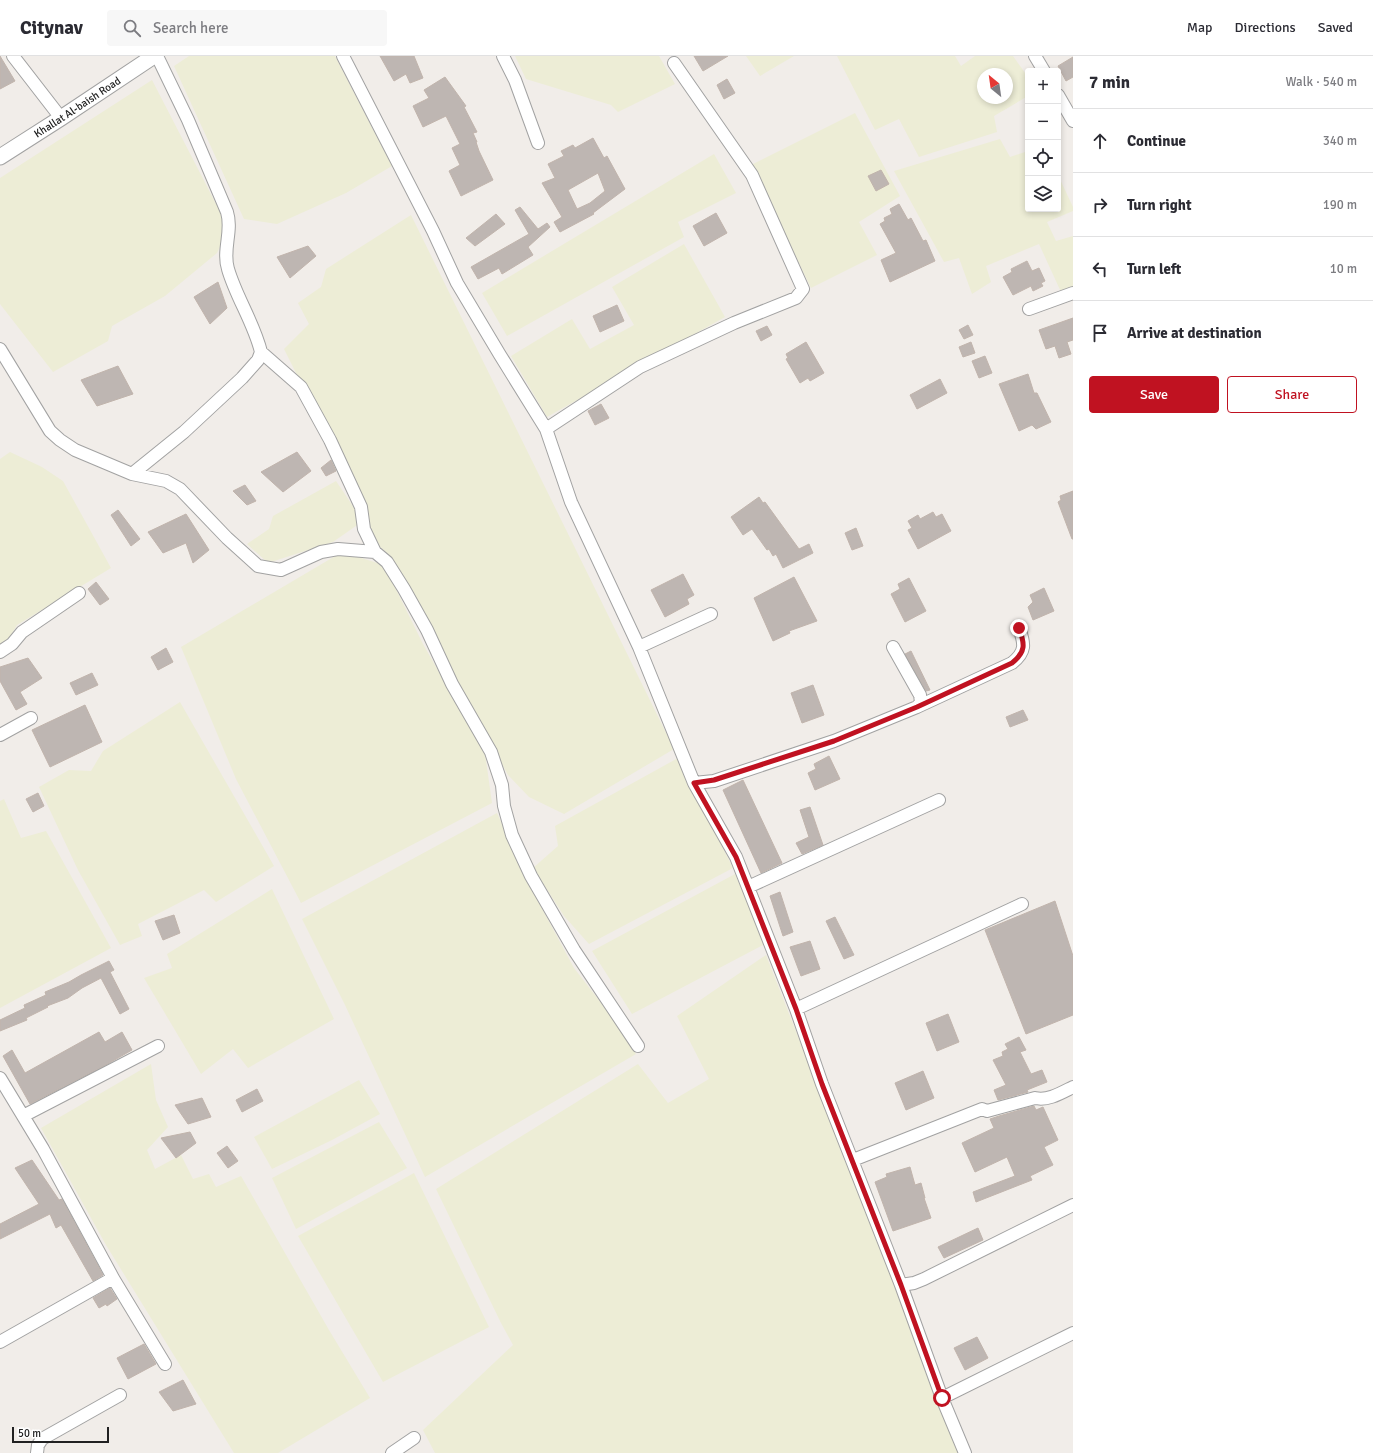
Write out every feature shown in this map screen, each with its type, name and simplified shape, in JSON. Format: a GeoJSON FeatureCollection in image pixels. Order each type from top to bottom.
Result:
{"type":"FeatureCollection","features":[{"type":"Feature","properties":{"kind":"street"},"geometry":{"type":"LineString","coordinates":[[13,56],[61,118]]}},
{"type":"Feature","properties":{"kind":"street"},"geometry":{"type":"LineString","coordinates":[[156,56],[188,120],[227,212],[230,224],[226,252],[228,270],[261,352],[301,387],[330,440],[361,506],[364,529],[375,552],[387,562],[404,589],[452,684],[491,752],[502,785],[504,806],[512,834],[531,876],[574,950],[638,1046]]}},
{"type":"Feature","properties":{"kind":"street","name":"Khallat Al-baish Road"},"geometry":{"type":"LineString","coordinates":[[0,157],[156,56]]}},
{"type":"Feature","properties":{"kind":"street"},"geometry":{"type":"LineString","coordinates":[[343,56],[433,232],[457,283],[546,429],[571,502],[639,648],[694,783],[736,857],[796,1009],[822,1084],[901,1285],[942,1398],[965,1453]]}},
{"type":"Feature","properties":{"kind":"street"},"geometry":{"type":"LineString","coordinates":[[503,56],[515,80],[538,143]]}},
{"type":"Feature","properties":{"kind":"street"},"geometry":{"type":"LineString","coordinates":[[1035,56],[1042,68]]}},
{"type":"Feature","properties":{"kind":"street"},"geometry":{"type":"LineString","coordinates":[[546,429],[640,367],[734,324],[796,298],[803,289],[752,175],[674,62]]}},
{"type":"Feature","properties":{"kind":"street"},"geometry":{"type":"LineString","coordinates":[[1061,100],[1073,121]]}},
{"type":"Feature","properties":{"kind":"street"},"geometry":{"type":"LineString","coordinates":[[1029,309],[1073,293]]}},
{"type":"Feature","properties":{"kind":"street"},"geometry":{"type":"LineString","coordinates":[[0,349],[50,431],[60,440],[75,450],[132,474],[166,481],[180,489],[227,538],[258,566],[281,570],[321,552],[338,549],[375,552]]}},
{"type":"Feature","properties":{"kind":"street"},"geometry":{"type":"LineString","coordinates":[[132,474],[184,432],[242,378],[258,360],[261,352]]}},
{"type":"Feature","properties":{"kind":"street"},"geometry":{"type":"LineString","coordinates":[[0,652],[12,644],[22,632],[79,593]]}},
{"type":"Feature","properties":{"kind":"street"},"geometry":{"type":"LineString","coordinates":[[639,648],[711,614]]}},
{"type":"Feature","properties":{"kind":"street"},"geometry":{"type":"LineString","coordinates":[[694,783],[714,780],[834,741],[917,707],[1018,658],[1023,648],[1023,639],[1019,628]]}},
{"type":"Feature","properties":{"kind":"street"},"geometry":{"type":"LineString","coordinates":[[893,647],[920,695],[921,702],[917,707]]}},
{"type":"Feature","properties":{"kind":"street"},"geometry":{"type":"LineString","coordinates":[[0,735],[31,718]]}},
{"type":"Feature","properties":{"kind":"street"},"geometry":{"type":"LineString","coordinates":[[748,888],[939,800]]}},
{"type":"Feature","properties":{"kind":"street"},"geometry":{"type":"LineString","coordinates":[[796,1009],[1022,904]]}},
{"type":"Feature","properties":{"kind":"street"},"geometry":{"type":"LineString","coordinates":[[23,1116],[158,1046]]}},
{"type":"Feature","properties":{"kind":"street"},"geometry":{"type":"LineString","coordinates":[[0,1078],[43,1149],[113,1278],[165,1364]]}},
{"type":"Feature","properties":{"kind":"street"},"geometry":{"type":"LineString","coordinates":[[853,1160],[982,1109],[986,1110],[1035,1098],[1048,1098],[1073,1087]]}},
{"type":"Feature","properties":{"kind":"street"},"geometry":{"type":"LineString","coordinates":[[901,1285],[924,1278],[1073,1205]]}},
{"type":"Feature","properties":{"kind":"street"},"geometry":{"type":"LineString","coordinates":[[0,1342],[113,1278]]}},
{"type":"Feature","properties":{"kind":"street"},"geometry":{"type":"LineString","coordinates":[[942,1398],[1073,1333]]}},
{"type":"Feature","properties":{"kind":"street"},"geometry":{"type":"LineString","coordinates":[[37,1453],[38,1445],[42,1439],[120,1394]]}},
{"type":"Feature","properties":{"kind":"street"},"geometry":{"type":"LineString","coordinates":[[392,1453],[414,1438]]}},
{"type":"Feature","properties":{"kind":"green space"},"geometry":{"type":"Polygon","coordinates":[[[189,56],[335,56],[392,166],[346,193],[277,224],[244,219],[174,66],[189,56]]]}},
{"type":"Feature","properties":{"kind":"green space"},"geometry":{"type":"Polygon","coordinates":[[[515,56],[659,56],[675,84],[618,112],[611,105],[526,79],[515,56]]]}},
{"type":"Feature","properties":{"kind":"green space"},"geometry":{"type":"Polygon","coordinates":[[[746,56],[794,56],[760,76],[746,56]]]}},
{"type":"Feature","properties":{"kind":"green space"},"geometry":{"type":"Polygon","coordinates":[[[837,56],[955,56],[961,66],[975,56],[1013,56],[1025,73],[1025,98],[994,116],[997,132],[919,157],[899,119],[875,130],[837,56]]]}},
{"type":"Feature","properties":{"kind":"green space"},"geometry":{"type":"Polygon","coordinates":[[[152,80],[229,229],[217,253],[165,296],[112,326],[108,341],[53,372],[0,304],[0,178],[152,80]]]}},
{"type":"Feature","properties":{"kind":"green space"},"geometry":{"type":"Polygon","coordinates":[[[855,113],[900,196],[859,222],[877,255],[811,288],[751,165],[855,113]]]}},
{"type":"Feature","properties":{"kind":"green space"},"geometry":{"type":"Polygon","coordinates":[[[1000,139],[1010,157],[1025,152],[1025,212],[1061,212],[1061,181],[1073,207],[1073,211],[1047,222],[1056,241],[1073,236],[1073,287],[1061,292],[1039,244],[986,266],[991,282],[972,294],[959,258],[944,262],[894,171],[1000,139]]]}},
{"type":"Feature","properties":{"kind":"green space"},"geometry":{"type":"Polygon","coordinates":[[[714,154],[736,193],[678,222],[684,237],[507,336],[482,293],[714,154]]]}},
{"type":"Feature","properties":{"kind":"green space"},"geometry":{"type":"Polygon","coordinates":[[[411,215],[674,749],[564,814],[529,797],[508,775],[464,697],[400,574],[385,551],[369,537],[299,379],[284,349],[309,324],[298,303],[321,287],[326,269],[411,215]]]}},
{"type":"Feature","properties":{"kind":"green space"},"geometry":{"type":"Polygon","coordinates":[[[684,244],[725,317],[547,417],[511,356],[572,319],[590,349],[634,325],[612,287],[684,244]]]}},
{"type":"Feature","properties":{"kind":"green space"},"geometry":{"type":"Polygon","coordinates":[[[10,452],[42,467],[63,481],[111,568],[17,625],[3,649],[0,649],[0,459],[10,452]]]}},
{"type":"Feature","properties":{"kind":"green space"},"geometry":{"type":"Polygon","coordinates":[[[336,481],[363,521],[333,542],[268,563],[247,544],[269,529],[273,516],[336,481]]]}},
{"type":"Feature","properties":{"kind":"green space"},"geometry":{"type":"Polygon","coordinates":[[[342,552],[384,565],[423,644],[485,753],[492,803],[301,903],[236,779],[181,647],[342,552]]]}},
{"type":"Feature","properties":{"kind":"green space"},"geometry":{"type":"Polygon","coordinates":[[[180,702],[274,866],[216,902],[204,890],[138,924],[142,936],[120,945],[78,870],[39,787],[69,770],[91,771],[103,751],[180,702]]]}},
{"type":"Feature","properties":{"kind":"green space"},"geometry":{"type":"Polygon","coordinates":[[[678,758],[733,868],[589,944],[564,916],[533,868],[558,846],[555,826],[678,758]]]}},
{"type":"Feature","properties":{"kind":"green space"},"geometry":{"type":"Polygon","coordinates":[[[4,799],[21,838],[46,831],[111,948],[0,1008],[0,801],[4,799]]]}},
{"type":"Feature","properties":{"kind":"green space"},"geometry":{"type":"Polygon","coordinates":[[[497,813],[532,890],[574,968],[609,1013],[636,1054],[425,1177],[345,1005],[302,919],[497,813]]]}},
{"type":"Feature","properties":{"kind":"green space"},"geometry":{"type":"Polygon","coordinates":[[[735,874],[765,944],[632,1014],[592,951],[735,874]]]}},
{"type":"Feature","properties":{"kind":"green space"},"geometry":{"type":"Polygon","coordinates":[[[272,889],[334,1019],[248,1068],[233,1049],[201,1074],[144,978],[172,968],[167,954],[272,889]]]}},
{"type":"Feature","properties":{"kind":"green space"},"geometry":{"type":"Polygon","coordinates":[[[766,955],[962,1453],[435,1453],[423,1430],[513,1345],[436,1189],[638,1064],[668,1103],[709,1079],[677,1016],[766,955]]]}},
{"type":"Feature","properties":{"kind":"green space"},"geometry":{"type":"Polygon","coordinates":[[[151,1064],[156,1100],[168,1127],[147,1150],[155,1169],[181,1155],[193,1179],[209,1174],[216,1187],[241,1176],[329,1330],[370,1398],[278,1453],[234,1453],[106,1245],[41,1128],[151,1064]]]}},
{"type":"Feature","properties":{"kind":"green space"},"geometry":{"type":"Polygon","coordinates":[[[359,1080],[380,1114],[332,1140],[272,1169],[254,1137],[359,1080]]]}},
{"type":"Feature","properties":{"kind":"green space"},"geometry":{"type":"Polygon","coordinates":[[[379,1122],[407,1168],[296,1229],[272,1178],[379,1122]]]}},
{"type":"Feature","properties":{"kind":"green space"},"geometry":{"type":"Polygon","coordinates":[[[414,1173],[489,1327],[383,1382],[298,1236],[414,1173]]]}},
{"type":"Feature","properties":{"kind":"building"},"geometry":{"type":"Polygon","coordinates":[[[0,56],[15,81],[0,89],[0,56]]]}},
{"type":"Feature","properties":{"kind":"building"},"geometry":{"type":"Polygon","coordinates":[[[380,56],[414,56],[423,78],[410,83],[406,74],[394,81],[380,56]]]}},
{"type":"Feature","properties":{"kind":"building"},"geometry":{"type":"Polygon","coordinates":[[[694,56],[728,56],[703,71],[694,56]]]}},
{"type":"Feature","properties":{"kind":"building"},"geometry":{"type":"Polygon","coordinates":[[[1073,57],[1073,77],[1066,81],[1061,72],[1061,68],[1058,66],[1073,57]]]}},
{"type":"Feature","properties":{"kind":"building"},"geometry":{"type":"Polygon","coordinates":[[[445,77],[466,106],[464,107],[477,132],[473,133],[479,151],[493,180],[461,196],[449,171],[460,165],[452,148],[460,144],[446,116],[423,127],[413,106],[429,98],[424,90],[445,77]]]}},
{"type":"Feature","properties":{"kind":"building"},"geometry":{"type":"Polygon","coordinates":[[[727,79],[735,93],[724,99],[717,85],[727,79]]]}},
{"type":"Feature","properties":{"kind":"building"},"geometry":{"type":"Polygon","coordinates":[[[593,138],[604,158],[607,156],[625,189],[593,213],[594,214],[560,232],[554,222],[562,217],[542,183],[555,178],[548,164],[564,156],[561,151],[573,145],[575,148],[593,138]],[[598,173],[568,190],[577,209],[590,203],[605,191],[598,173]]]}},
{"type":"Feature","properties":{"kind":"building"},"geometry":{"type":"Polygon","coordinates":[[[881,170],[889,184],[876,191],[868,176],[881,170]]]}},
{"type":"Feature","properties":{"kind":"building"},"geometry":{"type":"Polygon","coordinates":[[[899,204],[908,220],[911,218],[923,241],[926,240],[935,261],[890,282],[881,260],[896,253],[880,224],[885,221],[884,218],[892,214],[890,209],[899,204]]]}},
{"type":"Feature","properties":{"kind":"building"},"geometry":{"type":"Polygon","coordinates":[[[520,207],[538,229],[547,223],[550,227],[528,247],[533,255],[502,274],[499,268],[478,279],[471,267],[529,234],[515,210],[520,207]]]}},
{"type":"Feature","properties":{"kind":"building"},"geometry":{"type":"Polygon","coordinates":[[[716,213],[727,233],[704,246],[693,226],[716,213]]]}},
{"type":"Feature","properties":{"kind":"building"},"geometry":{"type":"Polygon","coordinates":[[[496,214],[505,224],[475,246],[466,238],[496,214]]]}},
{"type":"Feature","properties":{"kind":"building"},"geometry":{"type":"Polygon","coordinates":[[[308,246],[316,256],[290,278],[277,257],[308,246]]]}},
{"type":"Feature","properties":{"kind":"building"},"geometry":{"type":"Polygon","coordinates":[[[1027,261],[1032,271],[1039,268],[1045,281],[1041,283],[1043,286],[1033,291],[1031,286],[1013,295],[1003,277],[1012,272],[1011,269],[1027,261]]]}},
{"type":"Feature","properties":{"kind":"building"},"geometry":{"type":"Polygon","coordinates":[[[218,282],[227,308],[210,324],[194,297],[218,282]]]}},
{"type":"Feature","properties":{"kind":"building"},"geometry":{"type":"Polygon","coordinates":[[[617,305],[624,321],[600,332],[593,316],[617,305]]]}},
{"type":"Feature","properties":{"kind":"building"},"geometry":{"type":"Polygon","coordinates":[[[1073,318],[1073,340],[1067,342],[1071,354],[1059,358],[1055,346],[1046,349],[1039,330],[1073,318]]]}},
{"type":"Feature","properties":{"kind":"building"},"geometry":{"type":"Polygon","coordinates":[[[968,325],[973,335],[964,339],[959,330],[968,325]]]}},
{"type":"Feature","properties":{"kind":"building"},"geometry":{"type":"Polygon","coordinates":[[[767,326],[772,335],[761,341],[756,331],[767,326]]]}},
{"type":"Feature","properties":{"kind":"building"},"geometry":{"type":"Polygon","coordinates":[[[806,342],[824,373],[810,381],[808,378],[800,383],[786,359],[788,358],[786,354],[806,342]]]}},
{"type":"Feature","properties":{"kind":"building"},"geometry":{"type":"Polygon","coordinates":[[[971,342],[975,353],[963,357],[959,347],[971,342]]]}},
{"type":"Feature","properties":{"kind":"building"},"geometry":{"type":"Polygon","coordinates":[[[985,356],[992,373],[979,378],[972,361],[985,356]]]}},
{"type":"Feature","properties":{"kind":"building"},"geometry":{"type":"Polygon","coordinates":[[[118,366],[133,394],[97,406],[81,380],[118,366]]]}},
{"type":"Feature","properties":{"kind":"building"},"geometry":{"type":"Polygon","coordinates":[[[1028,374],[1034,393],[1037,393],[1051,422],[1036,429],[1032,425],[1019,431],[999,384],[1028,374]]]}},
{"type":"Feature","properties":{"kind":"building"},"geometry":{"type":"Polygon","coordinates":[[[940,379],[947,393],[917,409],[910,395],[940,379]]]}},
{"type":"Feature","properties":{"kind":"building"},"geometry":{"type":"Polygon","coordinates":[[[601,404],[609,418],[595,425],[588,411],[601,404]]]}},
{"type":"Feature","properties":{"kind":"building"},"geometry":{"type":"Polygon","coordinates":[[[297,452],[311,471],[283,492],[261,472],[297,452]]]}},
{"type":"Feature","properties":{"kind":"building"},"geometry":{"type":"Polygon","coordinates":[[[331,460],[336,471],[326,476],[321,468],[331,460]]]}},
{"type":"Feature","properties":{"kind":"building"},"geometry":{"type":"Polygon","coordinates":[[[245,485],[256,501],[247,505],[233,491],[245,485]]]}},
{"type":"Feature","properties":{"kind":"building"},"geometry":{"type":"Polygon","coordinates":[[[1073,491],[1072,539],[1058,502],[1061,500],[1060,496],[1073,491]]]}},
{"type":"Feature","properties":{"kind":"building"},"geometry":{"type":"Polygon","coordinates":[[[759,497],[763,503],[765,502],[799,549],[809,544],[813,553],[783,568],[776,554],[773,556],[769,549],[767,550],[752,529],[743,535],[731,517],[759,497]]]}},
{"type":"Feature","properties":{"kind":"building"},"geometry":{"type":"Polygon","coordinates":[[[118,510],[140,539],[131,546],[111,515],[118,510]]]}},
{"type":"Feature","properties":{"kind":"building"},"geometry":{"type":"Polygon","coordinates":[[[933,512],[936,517],[942,514],[951,531],[918,549],[908,530],[912,528],[908,521],[918,515],[920,519],[933,512]]]}},
{"type":"Feature","properties":{"kind":"building"},"geometry":{"type":"Polygon","coordinates":[[[186,514],[209,550],[193,563],[186,543],[163,553],[148,532],[186,514]]]}},
{"type":"Feature","properties":{"kind":"building"},"geometry":{"type":"Polygon","coordinates":[[[856,528],[863,546],[852,550],[845,533],[856,528]]]}},
{"type":"Feature","properties":{"kind":"building"},"geometry":{"type":"Polygon","coordinates":[[[683,574],[694,595],[687,599],[689,604],[665,617],[651,590],[683,574]]]}},
{"type":"Feature","properties":{"kind":"building"},"geometry":{"type":"Polygon","coordinates":[[[794,577],[817,621],[789,631],[790,633],[773,641],[754,598],[794,577]]]}},
{"type":"Feature","properties":{"kind":"building"},"geometry":{"type":"Polygon","coordinates":[[[909,578],[926,611],[905,622],[891,594],[900,589],[898,584],[909,578]]]}},
{"type":"Feature","properties":{"kind":"building"},"geometry":{"type":"Polygon","coordinates":[[[96,582],[109,599],[100,605],[88,589],[96,582]]]}},
{"type":"Feature","properties":{"kind":"building"},"geometry":{"type":"Polygon","coordinates":[[[1044,588],[1054,611],[1033,620],[1028,607],[1033,602],[1030,595],[1044,588]]]}},
{"type":"Feature","properties":{"kind":"building"},"geometry":{"type":"Polygon","coordinates":[[[166,648],[173,662],[158,670],[151,657],[166,648]]]}},
{"type":"Feature","properties":{"kind":"building"},"geometry":{"type":"Polygon","coordinates":[[[911,651],[930,690],[926,691],[905,654],[911,651]]]}},
{"type":"Feature","properties":{"kind":"building"},"geometry":{"type":"Polygon","coordinates":[[[28,658],[42,678],[20,692],[27,704],[16,710],[0,681],[0,667],[28,658]]]}},
{"type":"Feature","properties":{"kind":"building"},"geometry":{"type":"Polygon","coordinates":[[[92,673],[98,685],[76,695],[70,683],[92,673]]]}},
{"type":"Feature","properties":{"kind":"building"},"geometry":{"type":"Polygon","coordinates":[[[813,685],[824,715],[802,723],[791,693],[813,685]]]}},
{"type":"Feature","properties":{"kind":"building"},"geometry":{"type":"Polygon","coordinates":[[[85,705],[102,742],[50,767],[32,730],[85,705]]]}},
{"type":"Feature","properties":{"kind":"building"},"geometry":{"type":"Polygon","coordinates":[[[1023,710],[1028,720],[1010,727],[1006,717],[1023,710]]]}},
{"type":"Feature","properties":{"kind":"building"},"geometry":{"type":"Polygon","coordinates":[[[829,756],[840,779],[815,790],[808,773],[816,769],[814,764],[829,756]]]}},
{"type":"Feature","properties":{"kind":"building"},"geometry":{"type":"Polygon","coordinates":[[[743,780],[782,863],[761,873],[723,790],[743,780]]]}},
{"type":"Feature","properties":{"kind":"building"},"geometry":{"type":"Polygon","coordinates":[[[38,793],[44,806],[33,812],[26,799],[38,793]]]}},
{"type":"Feature","properties":{"kind":"building"},"geometry":{"type":"Polygon","coordinates":[[[810,807],[823,845],[802,854],[796,843],[809,837],[800,810],[810,807]]]}},
{"type":"Feature","properties":{"kind":"building"},"geometry":{"type":"Polygon","coordinates":[[[780,892],[793,932],[783,936],[770,896],[780,892]]]}},
{"type":"Feature","properties":{"kind":"building"},"geometry":{"type":"Polygon","coordinates":[[[1055,901],[1073,956],[1073,1015],[1026,1034],[985,930],[1055,901]]]}},
{"type":"Feature","properties":{"kind":"building"},"geometry":{"type":"Polygon","coordinates":[[[174,915],[180,933],[163,940],[155,921],[174,915]]]}},
{"type":"Feature","properties":{"kind":"building"},"geometry":{"type":"Polygon","coordinates":[[[835,917],[854,955],[844,959],[826,921],[835,917]]]}},
{"type":"Feature","properties":{"kind":"building"},"geometry":{"type":"Polygon","coordinates":[[[810,941],[820,969],[801,976],[790,947],[810,941]]]}},
{"type":"Feature","properties":{"kind":"building"},"geometry":{"type":"Polygon","coordinates":[[[109,961],[114,970],[110,972],[129,1009],[120,1014],[101,978],[82,988],[68,998],[47,1006],[48,1007],[26,1018],[27,1020],[0,1031],[0,1020],[25,1008],[24,1005],[46,995],[45,992],[69,982],[109,961]]]}},
{"type":"Feature","properties":{"kind":"building"},"geometry":{"type":"Polygon","coordinates":[[[948,1014],[959,1042],[937,1051],[926,1023],[948,1014]]]}},
{"type":"Feature","properties":{"kind":"building"},"geometry":{"type":"Polygon","coordinates":[[[99,1032],[105,1042],[122,1032],[132,1050],[30,1104],[3,1056],[12,1050],[25,1073],[99,1032]]]}},
{"type":"Feature","properties":{"kind":"building"},"geometry":{"type":"Polygon","coordinates":[[[1019,1037],[1026,1050],[1020,1052],[1031,1074],[1042,1070],[1047,1082],[1027,1090],[1028,1092],[998,1100],[994,1090],[1006,1085],[993,1060],[1003,1056],[1002,1052],[1008,1049],[1005,1044],[1019,1037]]]}},
{"type":"Feature","properties":{"kind":"building"},"geometry":{"type":"Polygon","coordinates":[[[923,1071],[934,1098],[906,1110],[895,1083],[923,1071]]]}},
{"type":"Feature","properties":{"kind":"building"},"geometry":{"type":"Polygon","coordinates":[[[257,1089],[263,1101],[242,1112],[236,1100],[257,1089]]]}},
{"type":"Feature","properties":{"kind":"building"},"geometry":{"type":"Polygon","coordinates":[[[202,1098],[211,1117],[188,1124],[175,1105],[202,1098]]]}},
{"type":"Feature","properties":{"kind":"building"},"geometry":{"type":"Polygon","coordinates":[[[1034,1106],[1036,1110],[1043,1107],[1058,1140],[1044,1147],[1053,1165],[1030,1176],[1032,1180],[976,1202],[973,1192],[1015,1176],[1007,1157],[975,1172],[962,1143],[994,1128],[990,1119],[1034,1106]]]}},
{"type":"Feature","properties":{"kind":"building"},"geometry":{"type":"Polygon","coordinates":[[[190,1132],[196,1143],[176,1158],[161,1138],[190,1132]]]}},
{"type":"Feature","properties":{"kind":"building"},"geometry":{"type":"Polygon","coordinates":[[[227,1146],[238,1161],[228,1168],[217,1153],[227,1146]]]}},
{"type":"Feature","properties":{"kind":"building"},"geometry":{"type":"Polygon","coordinates":[[[32,1160],[59,1200],[62,1199],[103,1275],[93,1281],[61,1225],[56,1228],[50,1214],[0,1239],[0,1224],[39,1204],[15,1168],[32,1160]]]}},
{"type":"Feature","properties":{"kind":"building"},"geometry":{"type":"Polygon","coordinates":[[[910,1167],[915,1185],[921,1183],[924,1198],[931,1218],[893,1231],[875,1182],[887,1177],[886,1174],[910,1167]]]}},
{"type":"Feature","properties":{"kind":"building"},"geometry":{"type":"Polygon","coordinates":[[[978,1228],[983,1240],[944,1258],[938,1247],[978,1228]]]}},
{"type":"Feature","properties":{"kind":"building"},"geometry":{"type":"Polygon","coordinates":[[[110,1288],[117,1299],[107,1306],[106,1304],[99,1308],[93,1298],[110,1288]]]}},
{"type":"Feature","properties":{"kind":"building"},"geometry":{"type":"Polygon","coordinates":[[[977,1337],[988,1358],[965,1370],[954,1348],[977,1337]]]}},
{"type":"Feature","properties":{"kind":"building"},"geometry":{"type":"Polygon","coordinates":[[[144,1344],[156,1364],[128,1379],[117,1358],[144,1344]]]}},
{"type":"Feature","properties":{"kind":"building"},"geometry":{"type":"Polygon","coordinates":[[[183,1380],[196,1404],[173,1411],[159,1392],[183,1380]]]}},
{"type":"Feature","properties":{"kind":"route"},"geometry":{"type":"LineString","coordinates":[[942,1398],[901,1285],[822,1084],[796,1009],[736,857],[694,783],[714,780],[834,741],[917,707],[1012,663],[1018,658],[1023,648],[1023,639],[1019,628]]}}]}
